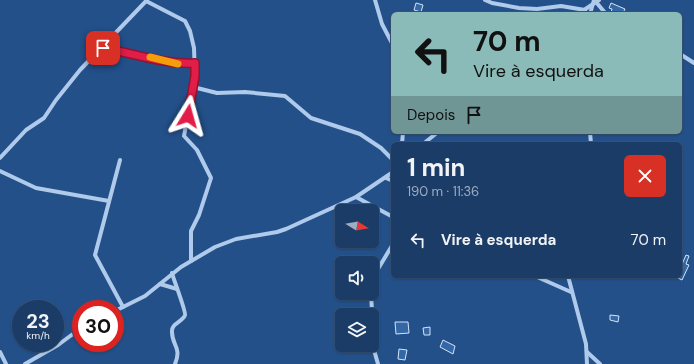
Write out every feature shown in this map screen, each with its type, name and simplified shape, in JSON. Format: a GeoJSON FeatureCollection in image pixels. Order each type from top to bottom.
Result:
{"type":"FeatureCollection","features":[{"type":"Feature","properties":{"kind":"street"},"geometry":{"type":"LineString","coordinates":[[375,0],[382,24],[391,41]]}},
{"type":"Feature","properties":{"kind":"street"},"geometry":{"type":"LineString","coordinates":[[485,0],[492,3],[519,8],[537,9],[562,6],[585,10]]}},
{"type":"Feature","properties":{"kind":"street"},"geometry":{"type":"LineString","coordinates":[[0,158],[22,134],[44,118],[80,70],[103,48],[146,1],[188,24],[194,48],[195,63],[193,87],[184,136],[197,150],[211,178],[199,215],[191,231],[191,261]]}},
{"type":"Feature","properties":{"kind":"street"},"geometry":{"type":"LineString","coordinates":[[582,12],[592,6],[596,1],[604,12]]}},
{"type":"Feature","properties":{"kind":"street"},"geometry":{"type":"LineString","coordinates":[[590,12],[592,6]]}},
{"type":"Feature","properties":{"kind":"street"},"geometry":{"type":"LineString","coordinates":[[103,48],[174,64],[195,63]]}},
{"type":"Feature","properties":{"kind":"street"},"geometry":{"type":"LineString","coordinates":[[682,55],[694,63]]}},
{"type":"Feature","properties":{"kind":"street"},"geometry":{"type":"LineString","coordinates":[[193,87],[217,93],[245,92],[285,96],[311,118],[360,134],[381,148],[391,158]]}},
{"type":"Feature","properties":{"kind":"street"},"geometry":{"type":"LineString","coordinates":[[426,142],[436,134]]}},
{"type":"Feature","properties":{"kind":"street"},"geometry":{"type":"LineString","coordinates":[[119,300],[96,254],[120,160]]}},
{"type":"Feature","properties":{"kind":"street"},"geometry":{"type":"LineString","coordinates":[[0,171],[36,188],[109,200]]}},
{"type":"Feature","properties":{"kind":"street"},"geometry":{"type":"LineString","coordinates":[[124,306],[145,296],[172,274],[215,247],[236,239],[286,229],[356,197],[391,174]]}},
{"type":"Feature","properties":{"kind":"street"},"geometry":{"type":"LineString","coordinates":[[386,178],[391,180]]}},
{"type":"Feature","properties":{"kind":"street"},"geometry":{"type":"LineString","coordinates":[[356,197],[391,216]]}},
{"type":"Feature","properties":{"kind":"street"},"geometry":{"type":"LineString","coordinates":[[379,267],[391,247]]}},
{"type":"Feature","properties":{"kind":"street"},"geometry":{"type":"LineString","coordinates":[[172,274],[185,311],[183,318],[173,327],[172,331],[179,354],[175,364]]}},
{"type":"Feature","properties":{"kind":"street"},"geometry":{"type":"LineString","coordinates":[[540,278],[571,292]]}},
{"type":"Feature","properties":{"kind":"street"},"geometry":{"type":"LineString","coordinates":[[568,278],[571,292],[584,333],[587,352],[586,364]]}},
{"type":"Feature","properties":{"kind":"street"},"geometry":{"type":"LineString","coordinates":[[160,284],[177,289]]}},
{"type":"Feature","properties":{"kind":"street"},"geometry":{"type":"LineString","coordinates":[[371,300],[374,350],[378,364]]}},
{"type":"Feature","properties":{"kind":"street"},"geometry":{"type":"LineString","coordinates":[[25,364],[58,345],[72,335]]}},
{"type":"Feature","properties":{"kind":"street"},"geometry":{"type":"LineString","coordinates":[[0,352],[6,364]]}},
{"type":"Feature","properties":{"kind":"street"},"geometry":{"type":"LineString","coordinates":[[587,352],[600,364]]}},
{"type":"Feature","properties":{"kind":"building"},"geometry":{"type":"Polygon","coordinates":[[[416,3],[423,5],[421,12],[414,10],[416,3]]]}},
{"type":"Feature","properties":{"kind":"building"},"geometry":{"type":"Polygon","coordinates":[[[611,3],[625,9],[624,12],[611,12],[612,9],[609,8],[611,3]]]}},
{"type":"Feature","properties":{"kind":"building"},"geometry":{"type":"Polygon","coordinates":[[[686,255],[689,256],[686,264],[689,265],[682,280],[678,278],[682,278],[682,264],[686,255]]]}},
{"type":"Feature","properties":{"kind":"building"},"geometry":{"type":"Polygon","coordinates":[[[610,315],[619,316],[618,322],[610,320],[610,315]]]}},
{"type":"Feature","properties":{"kind":"building"},"geometry":{"type":"Polygon","coordinates":[[[395,322],[408,322],[409,333],[396,334],[395,322]]]}},
{"type":"Feature","properties":{"kind":"building"},"geometry":{"type":"Polygon","coordinates":[[[430,327],[430,335],[424,335],[423,328],[430,327]]]}},
{"type":"Feature","properties":{"kind":"building"},"geometry":{"type":"Polygon","coordinates":[[[443,340],[455,346],[453,354],[440,347],[443,340]]]}},
{"type":"Feature","properties":{"kind":"building"},"geometry":{"type":"Polygon","coordinates":[[[399,349],[407,350],[405,360],[398,359],[399,349]]]}},
{"type":"Feature","properties":{"kind":"slow traffic"},"geometry":{"type":"LineString","coordinates":[[150,57],[178,64]]}},
{"type":"Feature","properties":{"kind":"route"},"geometry":{"type":"LineString","coordinates":[[103,48],[174,64],[195,63],[195,76],[189,101],[188,116]]}}]}
